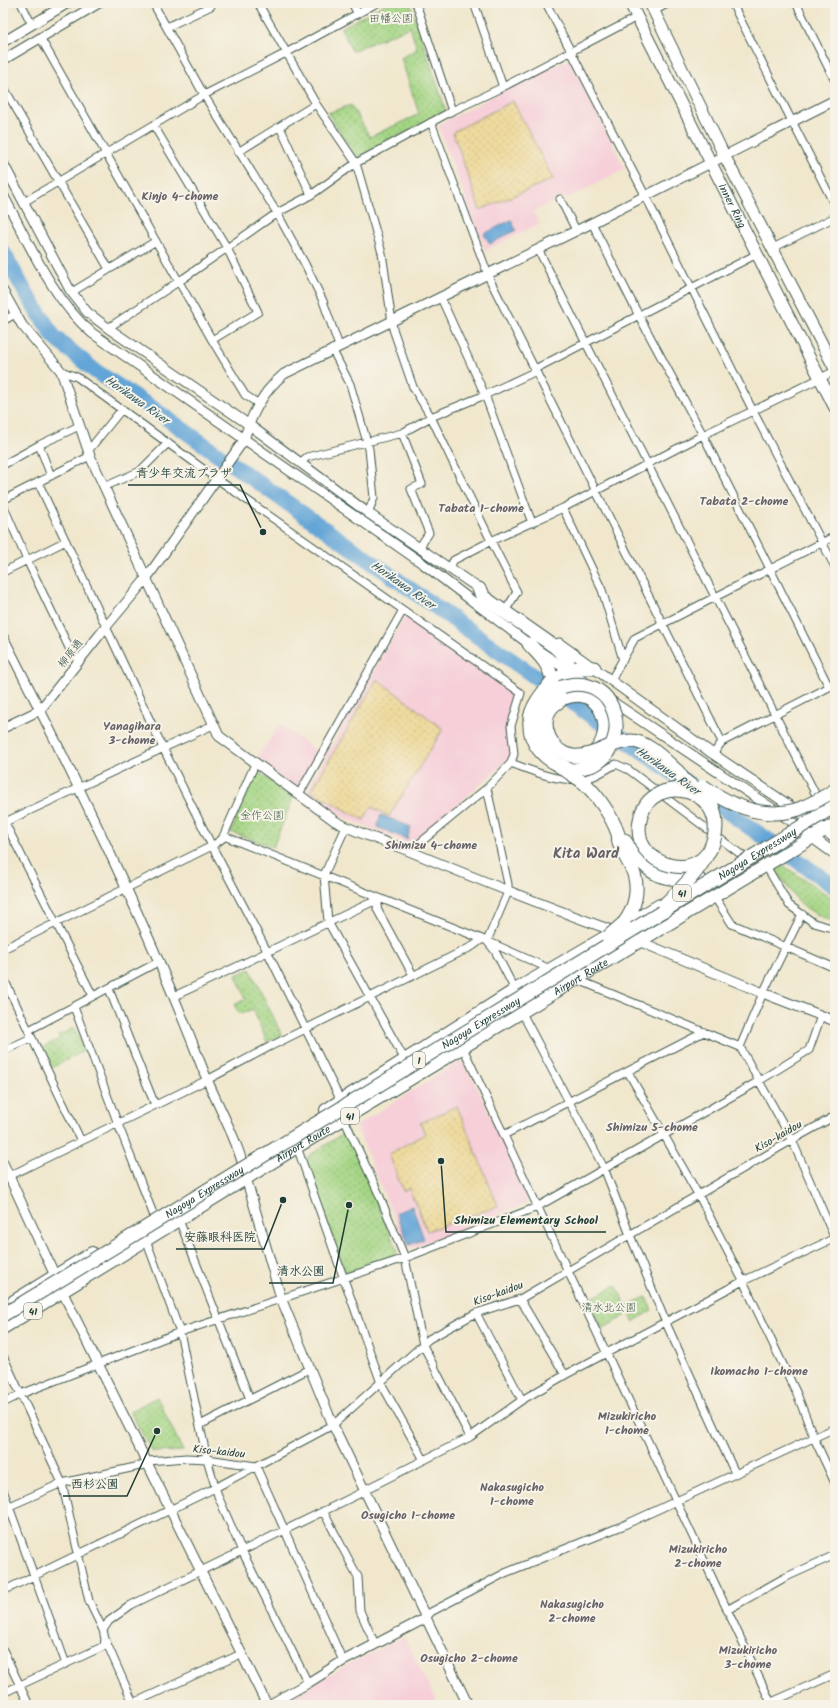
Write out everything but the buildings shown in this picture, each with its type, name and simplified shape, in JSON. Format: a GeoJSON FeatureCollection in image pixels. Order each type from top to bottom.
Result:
{"type":"FeatureCollection","features":[{"type":"Feature","properties":{"kind":"highway"},"geometry":{"type":"LineString","coordinates":[[463,1046],[479,1029],[637,929],[662,907],[694,874],[710,849],[712,842],[713,838],[714,833],[713,815],[707,803],[693,794],[680,790],[668,791],[658,795],[650,801],[643,811],[639,833],[642,845],[648,853],[665,864],[676,866],[689,865],[702,858],[707,852],[711,845],[714,839],[716,830],[716,818],[706,796],[683,779],[678,771],[652,749],[632,741],[620,743],[594,753],[589,754],[580,756],[572,756],[564,753],[555,746],[549,738],[546,729],[547,717],[553,706],[568,696],[582,695],[590,698],[602,712],[605,730],[598,750],[593,753],[589,756],[584,759],[573,761],[563,759],[555,755],[545,743],[541,732],[540,722],[546,703],[561,678],[568,659],[556,647],[482,596],[479,589]]}},
{"type":"Feature","properties":{"kind":"highway"},"geometry":{"type":"LineString","coordinates":[[528,644],[551,671],[561,678],[583,681]]}},
{"type":"Feature","properties":{"kind":"highway"},"geometry":{"type":"LineString","coordinates":[[477,1024],[485,1017],[619,929],[627,919],[634,903],[636,885],[634,874],[619,842],[618,834],[598,798],[590,788],[559,766],[555,762],[550,758],[541,748],[536,735],[534,721],[543,700],[553,690],[568,685],[585,684],[598,689],[613,706],[617,721],[616,738],[605,756],[590,766],[573,770],[563,767],[558,764],[552,762],[538,750],[531,733],[530,720],[534,706],[561,678],[577,668],[594,668]]}},
{"type":"Feature","properties":{"kind":"highway"},"geometry":{"type":"LineString","coordinates":[[678,771],[685,773],[729,803],[765,812],[785,812],[800,808],[835,790]]}},
{"type":"Feature","properties":{"kind":"highway"},"geometry":{"type":"LineString","coordinates":[[618,834],[623,838],[643,865],[654,872],[671,879],[698,878],[728,864],[835,800]]}},
{"type":"Feature","properties":{"kind":"highway","name":"41"},"geometry":{"type":"LineString","coordinates":[[745,855],[829,807],[835,800]]}},
{"type":"Feature","properties":{"kind":"highway","name":"Nagoya Expressway"},"geometry":{"type":"LineString","coordinates":[[3,1315],[829,807]]}},
{"type":"Feature","properties":{"kind":"highway","name":"Nagoya Expressway"},"geometry":{"type":"LineString","coordinates":[[3,1324],[463,1046],[835,816]]}},
{"type":"Feature","properties":{"kind":"highway","name":"41"},"geometry":{"type":"LineString","coordinates":[[767,865],[835,824]]}},
{"type":"Feature","properties":{"kind":"highway","name":"Airport Route"},"geometry":{"type":"LineString","coordinates":[[3,1308],[243,1162],[515,990],[745,855]]}},
{"type":"Feature","properties":{"kind":"highway","name":"Airport Route"},"geometry":{"type":"LineString","coordinates":[[3,1328],[63,1293],[246,1178],[463,1046],[522,1013],[767,865]]}},
{"type":"Feature","properties":{"kind":"main road","name":"Inner Ring"},"geometry":{"type":"LineString","coordinates":[[630,3],[835,408]]}},
{"type":"Feature","properties":{"kind":"main road","name":"Inner Ring"},"geometry":{"type":"LineString","coordinates":[[652,7],[724,155],[835,370]]}},
{"type":"Feature","properties":{"kind":"main road"},"geometry":{"type":"LineString","coordinates":[[808,818],[835,838]]}},
{"type":"Feature","properties":{"kind":"main road"},"geometry":{"type":"LineString","coordinates":[[813,838],[835,854]]}},
{"type":"Feature","properties":{"kind":"street"},"geometry":{"type":"LineString","coordinates":[[21,3],[32,25]]}},
{"type":"Feature","properties":{"kind":"street"},"geometry":{"type":"LineString","coordinates":[[3,42],[68,3]]}},
{"type":"Feature","properties":{"kind":"street"},"geometry":{"type":"LineString","coordinates":[[3,60],[41,39],[99,3]]}},
{"type":"Feature","properties":{"kind":"street"},"geometry":{"type":"LineString","coordinates":[[153,3],[204,95],[238,152],[278,213],[323,301],[336,348],[350,384],[367,442],[374,498],[368,512]]}},
{"type":"Feature","properties":{"kind":"street"},"geometry":{"type":"LineString","coordinates":[[167,27],[211,6],[209,3]]}},
{"type":"Feature","properties":{"kind":"street"},"geometry":{"type":"LineString","coordinates":[[258,3],[316,104],[356,163],[382,253],[391,321],[413,387],[431,417],[517,592],[507,608]]}},
{"type":"Feature","properties":{"kind":"street"},"geometry":{"type":"LineString","coordinates":[[352,3],[358,14]]}},
{"type":"Feature","properties":{"kind":"street"},"geometry":{"type":"LineString","coordinates":[[24,202],[204,95],[286,53],[377,3]]}},
{"type":"Feature","properties":{"kind":"street"},"geometry":{"type":"LineString","coordinates":[[416,3],[452,111]]}},
{"type":"Feature","properties":{"kind":"street"},"geometry":{"type":"LineString","coordinates":[[474,3],[503,87]]}},
{"type":"Feature","properties":{"kind":"street"},"geometry":{"type":"LineString","coordinates":[[546,3],[645,195],[753,411],[835,567]]}},
{"type":"Feature","properties":{"kind":"street"},"geometry":{"type":"LineString","coordinates":[[652,7],[669,3]]}},
{"type":"Feature","properties":{"kind":"street"},"geometry":{"type":"LineString","coordinates":[[732,3],[835,206]]}},
{"type":"Feature","properties":{"kind":"street"},"geometry":{"type":"LineString","coordinates":[[796,3],[835,81]]}},
{"type":"Feature","properties":{"kind":"street"},"geometry":{"type":"LineString","coordinates":[[108,328],[179,282],[278,213],[311,195],[356,163],[452,111],[503,87],[637,17]]}},
{"type":"Feature","properties":{"kind":"street"},"geometry":{"type":"LineString","coordinates":[[41,39],[212,340],[245,394],[259,404]]}},
{"type":"Feature","properties":{"kind":"street"},"geometry":{"type":"LineString","coordinates":[[3,86],[109,269]]}},
{"type":"Feature","properties":{"kind":"street","name":"柳原通"},"geometry":{"type":"LineString","coordinates":[[3,728],[40,710],[146,579],[244,440],[248,424],[268,389],[284,374],[592,223],[711,161],[835,100]]}},
{"type":"Feature","properties":{"kind":"street"},"geometry":{"type":"LineString","coordinates":[[238,152],[316,104]]}},
{"type":"Feature","properties":{"kind":"street"},"geometry":{"type":"LineString","coordinates":[[431,122],[488,273],[722,742]]}},
{"type":"Feature","properties":{"kind":"street"},"geometry":{"type":"LineString","coordinates":[[154,126],[227,248],[258,312],[212,340]]}},
{"type":"Feature","properties":{"kind":"street"},"geometry":{"type":"LineString","coordinates":[[280,127],[311,195]]}},
{"type":"Feature","properties":{"kind":"street"},"geometry":{"type":"LineString","coordinates":[[3,164],[72,292],[87,312],[248,424],[419,548],[594,668],[713,754],[808,818]]}},
{"type":"Feature","properties":{"kind":"street"},"geometry":{"type":"LineString","coordinates":[[3,195],[56,293],[79,322],[92,333],[244,440],[258,448],[422,563],[528,644]]}},
{"type":"Feature","properties":{"kind":"street"},"geometry":{"type":"LineString","coordinates":[[560,199],[576,230]]}},
{"type":"Feature","properties":{"kind":"street"},"geometry":{"type":"LineString","coordinates":[[773,248],[835,217]]}},
{"type":"Feature","properties":{"kind":"street"},"geometry":{"type":"LineString","coordinates":[[592,223],[639,316],[703,435],[769,569],[832,685],[722,742],[713,754]]}},
{"type":"Feature","properties":{"kind":"street"},"geometry":{"type":"LineString","coordinates":[[72,292],[156,241]]}},
{"type":"Feature","properties":{"kind":"street"},"geometry":{"type":"LineString","coordinates":[[538,249],[775,715],[829,807]]}},
{"type":"Feature","properties":{"kind":"street"},"geometry":{"type":"LineString","coordinates":[[300,463],[307,457],[402,433],[431,417],[485,395],[532,373],[535,369],[586,342],[757,254]]}},
{"type":"Feature","properties":{"kind":"street"},"geometry":{"type":"LineString","coordinates":[[3,291],[22,325],[61,371],[89,454],[219,736],[255,764],[335,821],[346,827],[410,851],[508,892],[639,941],[763,993],[835,1021]]}},
{"type":"Feature","properties":{"kind":"street"},"geometry":{"type":"LineString","coordinates":[[441,298],[485,395],[532,522]]}},
{"type":"Feature","properties":{"kind":"street"},"geometry":{"type":"LineString","coordinates":[[3,321],[15,314]]}},
{"type":"Feature","properties":{"kind":"street"},"geometry":{"type":"LineString","coordinates":[[449,568],[454,560],[491,541],[563,508],[703,435],[820,379],[835,370]]}},
{"type":"Feature","properties":{"kind":"street"},"geometry":{"type":"LineString","coordinates":[[61,371],[77,377],[168,444],[220,476],[403,610],[521,693],[511,726],[514,754],[512,763],[487,788],[410,851]]}},
{"type":"Feature","properties":{"kind":"street"},"geometry":{"type":"LineString","coordinates":[[3,500],[51,476],[89,454],[122,409]]}},
{"type":"Feature","properties":{"kind":"street"},"geometry":{"type":"LineString","coordinates":[[3,465],[39,445],[79,426]]}},
{"type":"Feature","properties":{"kind":"street"},"geometry":{"type":"LineString","coordinates":[[402,433],[422,484],[411,489],[429,533],[419,548]]}},
{"type":"Feature","properties":{"kind":"street"},"geometry":{"type":"LineString","coordinates":[[104,487],[140,471],[168,444]]}},
{"type":"Feature","properties":{"kind":"street"},"geometry":{"type":"LineString","coordinates":[[39,445],[51,476]]}},
{"type":"Feature","properties":{"kind":"street"},"geometry":{"type":"LineString","coordinates":[[38,482],[105,628],[163,748],[267,951],[341,1101]]}},
{"type":"Feature","properties":{"kind":"street"},"geometry":{"type":"LineString","coordinates":[[3,505],[26,560],[72,654],[80,660]]}},
{"type":"Feature","properties":{"kind":"street"},"geometry":{"type":"LineString","coordinates":[[563,508],[602,590],[623,660]]}},
{"type":"Feature","properties":{"kind":"street"},"geometry":{"type":"LineString","coordinates":[[611,680],[635,638],[835,536]]}},
{"type":"Feature","properties":{"kind":"street"},"geometry":{"type":"LineString","coordinates":[[3,572],[66,541]]}},
{"type":"Feature","properties":{"kind":"street"},"geometry":{"type":"LineString","coordinates":[[299,794],[403,610]]}},
{"type":"Feature","properties":{"kind":"street"},"geometry":{"type":"LineString","coordinates":[[3,637],[127,887],[160,961],[207,1080],[243,1162],[246,1178],[281,1298],[309,1369],[333,1425],[468,1705]]}},
{"type":"Feature","properties":{"kind":"street"},"geometry":{"type":"LineString","coordinates":[[583,681],[797,825],[813,838]]}},
{"type":"Feature","properties":{"kind":"street"},"geometry":{"type":"LineString","coordinates":[[93,996],[4,821],[213,725]]}},
{"type":"Feature","properties":{"kind":"street"},"geometry":{"type":"LineString","coordinates":[[512,763],[559,779],[579,780],[594,776],[616,764],[629,770],[745,855]]}},
{"type":"Feature","properties":{"kind":"street"},"geometry":{"type":"LineString","coordinates":[[3,949],[55,922],[212,846],[222,839],[255,764]]}},
{"type":"Feature","properties":{"kind":"street"},"geometry":{"type":"LineString","coordinates":[[6,1178],[207,1080],[271,1046],[306,1030],[484,940],[508,892],[508,884],[487,788]]}},
{"type":"Feature","properties":{"kind":"street"},"geometry":{"type":"LineString","coordinates":[[346,827],[324,875],[328,922],[405,1060]]}},
{"type":"Feature","properties":{"kind":"street"},"geometry":{"type":"LineString","coordinates":[[224,836],[484,940],[550,969]]}},
{"type":"Feature","properties":{"kind":"street"},"geometry":{"type":"LineString","coordinates":[[767,865],[789,905],[814,923],[835,929]]}},
{"type":"Feature","properties":{"kind":"street"},"geometry":{"type":"LineString","coordinates":[[714,896],[732,924],[785,948],[835,968]]}},
{"type":"Feature","properties":{"kind":"street"},"geometry":{"type":"LineString","coordinates":[[174,996],[236,968],[267,951],[379,899]]}},
{"type":"Feature","properties":{"kind":"street"},"geometry":{"type":"LineString","coordinates":[[379,899],[377,909],[414,975]]}},
{"type":"Feature","properties":{"kind":"street"},"geometry":{"type":"LineString","coordinates":[[740,1047],[763,993],[802,914]]}},
{"type":"Feature","properties":{"kind":"street"},"geometry":{"type":"LineString","coordinates":[[484,940],[495,951],[515,990]]}},
{"type":"Feature","properties":{"kind":"street"},"geometry":{"type":"LineString","coordinates":[[29,1030],[160,961]]}},
{"type":"Feature","properties":{"kind":"street"},"geometry":{"type":"LineString","coordinates":[[3,977],[29,1030],[31,1038],[82,1141]]}},
{"type":"Feature","properties":{"kind":"street"},"geometry":{"type":"LineString","coordinates":[[103,1630],[109,1621],[131,1605],[324,1511],[470,1437],[522,1400],[565,1375],[608,1354],[743,1281],[835,1238],[792,1140],[740,1047],[576,979]]}},
{"type":"Feature","properties":{"kind":"street"},"geometry":{"type":"LineString","coordinates":[[109,989],[155,1105]]}},
{"type":"Feature","properties":{"kind":"street"},"geometry":{"type":"LineString","coordinates":[[74,1007],[154,1216]]}},
{"type":"Feature","properties":{"kind":"street"},"geometry":{"type":"LineString","coordinates":[[522,1013],[604,1168],[666,1323],[735,1473]]}},
{"type":"Feature","properties":{"kind":"street"},"geometry":{"type":"LineString","coordinates":[[3,1403],[21,1394],[218,1318],[405,1258],[537,1207],[758,1081],[808,1050],[821,1016]]}},
{"type":"Feature","properties":{"kind":"street"},"geometry":{"type":"LineString","coordinates":[[504,1135],[704,1032]]}},
{"type":"Feature","properties":{"kind":"street"},"geometry":{"type":"LineString","coordinates":[[3,1051],[31,1038]]}},
{"type":"Feature","properties":{"kind":"street"},"geometry":{"type":"LineString","coordinates":[[463,1046],[537,1207],[676,1500],[769,1704],[835,1674]]}},
{"type":"Feature","properties":{"kind":"street"},"geometry":{"type":"LineString","coordinates":[[628,1072],[665,1134],[743,1281],[794,1386],[814,1438],[835,1483]]}},
{"type":"Feature","properties":{"kind":"street","name":"Kiso-kaidou"},"geometry":{"type":"LineString","coordinates":[[6,1507],[62,1483],[148,1462],[186,1458],[207,1459],[256,1466],[333,1425],[429,1339],[476,1313],[520,1299],[835,1116]]}},
{"type":"Feature","properties":{"kind":"street"},"geometry":{"type":"LineString","coordinates":[[344,1119],[378,1192],[405,1258],[423,1345],[470,1437]]}},
{"type":"Feature","properties":{"kind":"street"},"geometry":{"type":"LineString","coordinates":[[297,1147],[342,1278],[381,1383],[424,1460]]}},
{"type":"Feature","properties":{"kind":"street"},"geometry":{"type":"LineString","coordinates":[[3,1164],[6,1178],[56,1275],[63,1293],[98,1364],[148,1462],[241,1654],[268,1705],[308,1683],[343,1661],[426,1618],[431,1612],[506,1573],[622,1526],[835,1428]]}},
{"type":"Feature","properties":{"kind":"street"},"geometry":{"type":"LineString","coordinates":[[179,1220],[250,1399]]}},
{"type":"Feature","properties":{"kind":"street"},"geometry":{"type":"LineString","coordinates":[[146,1240],[180,1332],[207,1459],[215,1488],[242,1551],[308,1683]]}},
{"type":"Feature","properties":{"kind":"street"},"geometry":{"type":"LineString","coordinates":[[520,1299],[565,1375]]}},
{"type":"Feature","properties":{"kind":"street"},"geometry":{"type":"LineString","coordinates":[[476,1313],[522,1400]]}},
{"type":"Feature","properties":{"kind":"street"},"geometry":{"type":"LineString","coordinates":[[3,1356],[62,1483],[90,1601],[132,1704],[241,1654]]}},
{"type":"Feature","properties":{"kind":"street"},"geometry":{"type":"LineString","coordinates":[[200,1425],[309,1369]]}},
{"type":"Feature","properties":{"kind":"street"},"geometry":{"type":"LineString","coordinates":[[3,1591],[215,1488],[256,1466],[343,1661]]}},
{"type":"Feature","properties":{"kind":"street"},"geometry":{"type":"LineString","coordinates":[[3,1490],[6,1507],[66,1664]]}},
{"type":"Feature","properties":{"kind":"street"},"geometry":{"type":"LineString","coordinates":[[324,1511],[358,1577],[360,1611],[375,1644]]}},
{"type":"Feature","properties":{"kind":"street"},"geometry":{"type":"LineString","coordinates":[[727,1610],[784,1578],[835,1555]]}},
{"type":"Feature","properties":{"kind":"street"},"geometry":{"type":"LineString","coordinates":[[3,1693],[104,1646],[105,1639]]}},
{"type":"Feature","properties":{"kind":"street"},"geometry":{"type":"LineString","coordinates":[[3,1650],[28,1705]]}},
{"type":"Feature","properties":{"kind":"shaded area"},"geometry":{"type":"Polygon","coordinates":[[[568,60],[571,61],[625,169],[566,199],[564,196],[533,212],[539,224],[485,251],[438,125],[511,87],[568,60]]]}},
{"type":"Feature","properties":{"kind":"shaded area"},"geometry":{"type":"Polygon","coordinates":[[[406,616],[518,694],[510,725],[510,758],[413,843],[409,844],[341,816],[308,793],[307,790],[406,616]]]}},
{"type":"Feature","properties":{"kind":"shaded area"},"geometry":{"type":"Polygon","coordinates":[[[280,724],[318,752],[299,787],[295,787],[256,760],[280,724]]]}},
{"type":"Feature","properties":{"kind":"shaded area"},"geometry":{"type":"Polygon","coordinates":[[[460,1061],[465,1062],[529,1195],[526,1204],[414,1248],[406,1246],[356,1126],[460,1061]]]}},
{"type":"Feature","properties":{"kind":"shaded area"},"geometry":{"type":"Polygon","coordinates":[[[404,1636],[438,1705],[277,1705],[347,1665],[404,1636]]]}},
{"type":"Feature","properties":{"kind":"green space","name":"田幡公園"},"geometry":{"type":"Polygon","coordinates":[[[387,3],[410,3],[446,111],[357,158],[328,113],[351,105],[370,137],[419,114],[401,58],[417,49],[410,27],[352,51],[341,28],[387,3]]]}},
{"type":"Feature","properties":{"kind":"green space","name":"金作公園"},"geometry":{"type":"Polygon","coordinates":[[[256,770],[293,798],[273,847],[231,832],[256,770]]]}},
{"type":"Feature","properties":{"kind":"green space"},"geometry":{"type":"Polygon","coordinates":[[[781,864],[835,900],[835,922],[814,913],[799,902],[775,868],[781,864]]]}},
{"type":"Feature","properties":{"kind":"green space"},"geometry":{"type":"Polygon","coordinates":[[[250,969],[282,1035],[267,1042],[253,1009],[240,1014],[234,1005],[246,999],[236,975],[250,969]]]}},
{"type":"Feature","properties":{"kind":"green space"},"geometry":{"type":"Polygon","coordinates":[[[74,1028],[84,1051],[51,1068],[41,1048],[60,1039],[58,1036],[74,1028]]]}},
{"type":"Feature","properties":{"kind":"green space"},"geometry":{"type":"Polygon","coordinates":[[[347,1131],[397,1251],[394,1257],[348,1273],[344,1270],[304,1159],[347,1131]]]}},
{"type":"Feature","properties":{"kind":"green space","name":"清水北公園"},"geometry":{"type":"Polygon","coordinates":[[[616,1285],[626,1306],[646,1297],[652,1310],[633,1322],[630,1313],[602,1329],[588,1300],[616,1285]]]}},
{"type":"Feature","properties":{"kind":"green space"},"geometry":{"type":"Polygon","coordinates":[[[157,1397],[183,1451],[152,1452],[130,1411],[157,1397]]]}},
{"type":"Feature","properties":{"kind":"sand"},"geometry":{"type":"Polygon","coordinates":[[[513,101],[553,179],[480,210],[453,132],[513,101]]]}},
{"type":"Feature","properties":{"kind":"sand"},"geometry":{"type":"Polygon","coordinates":[[[377,679],[443,729],[389,816],[371,807],[364,820],[311,791],[377,679]]]}},
{"type":"Feature","properties":{"kind":"sand"},"geometry":{"type":"Polygon","coordinates":[[[457,1106],[498,1206],[427,1231],[409,1188],[403,1191],[389,1154],[425,1134],[420,1123],[457,1106]]]}},
{"type":"Feature","properties":{"kind":"water"},"geometry":{"type":"Polygon","coordinates":[[[511,220],[516,230],[490,244],[484,234],[511,220]]]}},
{"type":"Feature","properties":{"kind":"water"},"geometry":{"type":"Polygon","coordinates":[[[381,815],[411,827],[407,839],[377,827],[381,815]]]}},
{"type":"Feature","properties":{"kind":"water"},"geometry":{"type":"Polygon","coordinates":[[[412,1206],[424,1239],[409,1245],[396,1213],[412,1206]]]}},
{"type":"Feature","properties":{"kind":"waterway","name":"Horikawa River"},"geometry":{"type":"LineString","coordinates":[[3,252],[24,290],[54,337],[95,371],[152,408],[835,887]]}},
{"type":"Feature","properties":{"kind":"place","name":"青少年交流プラザ"},"geometry":{"type":"Point","coordinates":[263,532]}},
{"type":"Feature","properties":{"kind":"place","name":"Shimizu Elementary School"},"geometry":{"type":"Point","coordinates":[441,1161]}},
{"type":"Feature","properties":{"kind":"place","name":"安藤眼科医院"},"geometry":{"type":"Point","coordinates":[283,1200]}},
{"type":"Feature","properties":{"kind":"place","name":"清水公園"},"geometry":{"type":"Point","coordinates":[349,1205]}},
{"type":"Feature","properties":{"kind":"place","name":"西杉公園"},"geometry":{"type":"Point","coordinates":[157,1431]}},
{"type":"Feature","properties":{"kind":"district","name":"Kinjo 4-chome"},"geometry":{"type":"Point","coordinates":[180,196]}},
{"type":"Feature","properties":{"kind":"district","name":"Tabata 2-chome"},"geometry":{"type":"Point","coordinates":[744,501]}},
{"type":"Feature","properties":{"kind":"district","name":"Tabata 1-chome"},"geometry":{"type":"Point","coordinates":[481,508]}},
{"type":"Feature","properties":{"kind":"district","name":"Yanagihara 3-chome"},"geometry":{"type":"Point","coordinates":[132,733]}},
{"type":"Feature","properties":{"kind":"district","name":"Shimizu 4-chome"},"geometry":{"type":"Point","coordinates":[431,845]}},
{"type":"Feature","properties":{"kind":"district","name":"Kita Ward"},"geometry":{"type":"Point","coordinates":[586,853]}},
{"type":"Feature","properties":{"kind":"district","name":"Shimizu 5-chome"},"geometry":{"type":"Point","coordinates":[652,1127]}},
{"type":"Feature","properties":{"kind":"district","name":"Ikomacho 1-chome"},"geometry":{"type":"Point","coordinates":[759,1371]}},
{"type":"Feature","properties":{"kind":"district","name":"Mizukiricho 1-chome"},"geometry":{"type":"Point","coordinates":[627,1423]}},
{"type":"Feature","properties":{"kind":"district","name":"Nakasugicho 1-chome"},"geometry":{"type":"Point","coordinates":[512,1494]}},
{"type":"Feature","properties":{"kind":"district","name":"Osugicho 1-chome"},"geometry":{"type":"Point","coordinates":[408,1515]}},
{"type":"Feature","properties":{"kind":"district","name":"Mizukiricho 2-chome"},"geometry":{"type":"Point","coordinates":[698,1556]}},
{"type":"Feature","properties":{"kind":"district","name":"Nakasugicho 2-chome"},"geometry":{"type":"Point","coordinates":[572,1611]}},
{"type":"Feature","properties":{"kind":"district","name":"Mizukiricho 3-chome"},"geometry":{"type":"Point","coordinates":[748,1657]}},
{"type":"Feature","properties":{"kind":"district","name":"Osugicho 2-chome"},"geometry":{"type":"Point","coordinates":[469,1658]}}]}
